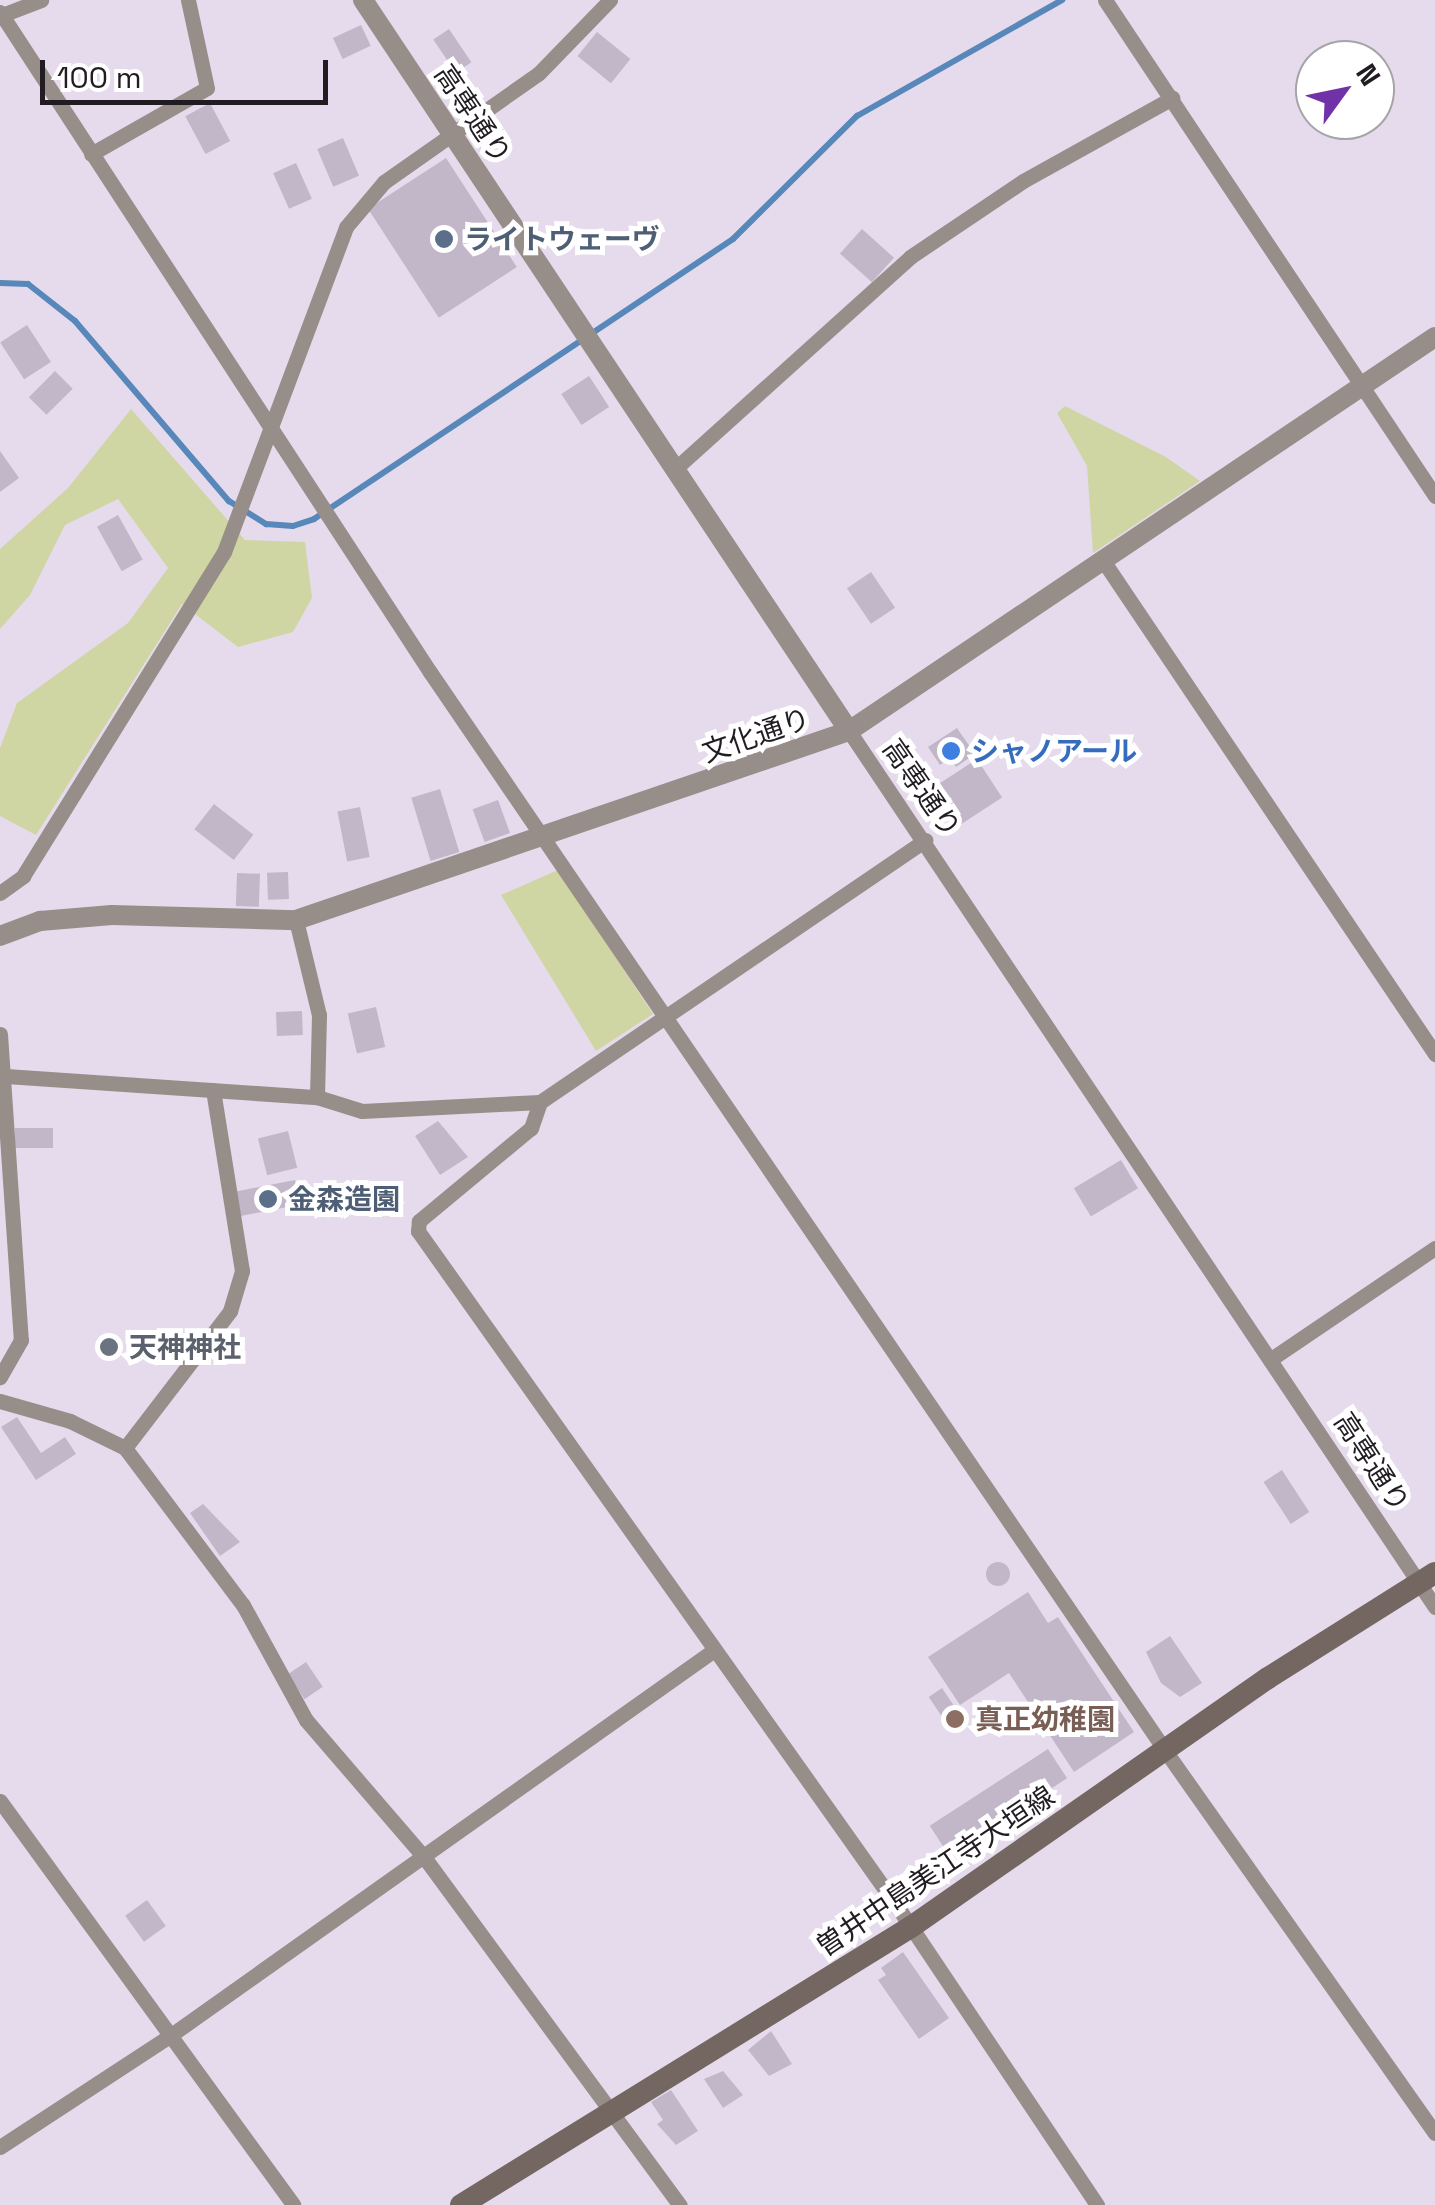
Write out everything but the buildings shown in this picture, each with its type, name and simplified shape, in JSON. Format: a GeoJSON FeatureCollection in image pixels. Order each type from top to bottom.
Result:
{"type":"FeatureCollection","features":[{"type":"Feature","properties":{"kind":"main road","name":"曽井中島美江寺大垣線"},"geometry":{"type":"LineString","coordinates":[[461,2205],[613,2106],[911,1927],[1164,1749],[1427,1579]]}},
{"type":"Feature","properties":{"kind":"street"},"geometry":{"type":"LineString","coordinates":[[40,0],[1,13],[269,426],[1164,1749],[1435,2133]]}},
{"type":"Feature","properties":{"kind":"street"},"geometry":{"type":"LineString","coordinates":[[92,154],[207,88],[188,0]]}},
{"type":"Feature","properties":{"kind":"street","name":"高専通り"},"geometry":{"type":"LineString","coordinates":[[364,0],[1271,1359],[1427,1579],[1435,1607]]}},
{"type":"Feature","properties":{"kind":"street"},"geometry":{"type":"LineString","coordinates":[[0,892],[23,876],[224,552],[346,226],[384,182],[539,73],[610,0]]}},
{"type":"Feature","properties":{"kind":"street"},"geometry":{"type":"LineString","coordinates":[[1105,0],[1435,496]]}},
{"type":"Feature","properties":{"kind":"street"},"geometry":{"type":"LineString","coordinates":[[676,468],[910,257],[1023,180],[1172,98]]}},
{"type":"Feature","properties":{"kind":"street","name":"文化通り"},"geometry":{"type":"LineString","coordinates":[[2,939],[40,921],[112,915],[296,920],[546,838],[849,731],[1435,337]]}},
{"type":"Feature","properties":{"kind":"street"},"geometry":{"type":"LineString","coordinates":[[1102,559],[1435,1054]]}},
{"type":"Feature","properties":{"kind":"street"},"geometry":{"type":"LineString","coordinates":[[6,1076],[316,1097],[362,1111],[540,1102],[925,840]]}},
{"type":"Feature","properties":{"kind":"street"},"geometry":{"type":"LineString","coordinates":[[296,920],[319,1014],[316,1097]]}},
{"type":"Feature","properties":{"kind":"street"},"geometry":{"type":"LineString","coordinates":[[0,1034],[6,1076],[21,1340],[0,1378]]}},
{"type":"Feature","properties":{"kind":"street"},"geometry":{"type":"LineString","coordinates":[[125,1448],[230,1311],[242,1271],[213,1090]]}},
{"type":"Feature","properties":{"kind":"street"},"geometry":{"type":"LineString","coordinates":[[540,1102],[531,1128],[419,1221],[418,1231],[911,1927],[1098,2205]]}},
{"type":"Feature","properties":{"kind":"street"},"geometry":{"type":"LineString","coordinates":[[1271,1359],[1435,1248]]}},
{"type":"Feature","properties":{"kind":"street"},"geometry":{"type":"LineString","coordinates":[[0,1401],[70,1421],[125,1448],[243,1605],[306,1720],[424,1857],[613,2106],[680,2205]]}},
{"type":"Feature","properties":{"kind":"street"},"geometry":{"type":"LineString","coordinates":[[0,2147],[171,2036],[714,1650]]}},
{"type":"Feature","properties":{"kind":"street"},"geometry":{"type":"LineString","coordinates":[[0,1801],[293,2205]]}},
{"type":"Feature","properties":{"kind":"green space"},"geometry":{"type":"Polygon","coordinates":[[[1065,406],[1166,457],[1200,481],[1093,553],[1087,466],[1057,413],[1065,406]]]}},
{"type":"Feature","properties":{"kind":"green space"},"geometry":{"type":"Polygon","coordinates":[[[131,409],[245,540],[305,542],[312,598],[293,632],[238,647],[182,604],[36,835],[0,816],[0,748],[17,703],[128,623],[168,568],[118,499],[65,525],[30,595],[0,629],[0,549],[68,488],[131,409]]]}},
{"type":"Feature","properties":{"kind":"green space"},"geometry":{"type":"Polygon","coordinates":[[[558,870],[653,1014],[596,1051],[501,895],[558,870]]]}},
{"type":"Feature","properties":{"kind":"waterway"},"geometry":{"type":"LineString","coordinates":[[0,283],[28,284],[75,321],[229,501],[266,524],[293,526],[314,519],[733,239],[857,116],[1062,0]]}},
{"type":"Feature","properties":{"kind":"place","name":"ライトウェーヴ"},"geometry":{"type":"Point","coordinates":[444,239]}},
{"type":"Feature","properties":{"kind":"place","name":"シャノアール"},"geometry":{"type":"Point","coordinates":[951,751]}},
{"type":"Feature","properties":{"kind":"place","name":"金森造園"},"geometry":{"type":"Point","coordinates":[268,1199]}},
{"type":"Feature","properties":{"kind":"place","name":"天神神社"},"geometry":{"type":"Point","coordinates":[109,1347]}},
{"type":"Feature","properties":{"kind":"place","name":"真正幼稚園"},"geometry":{"type":"Point","coordinates":[955,1719]}}]}
